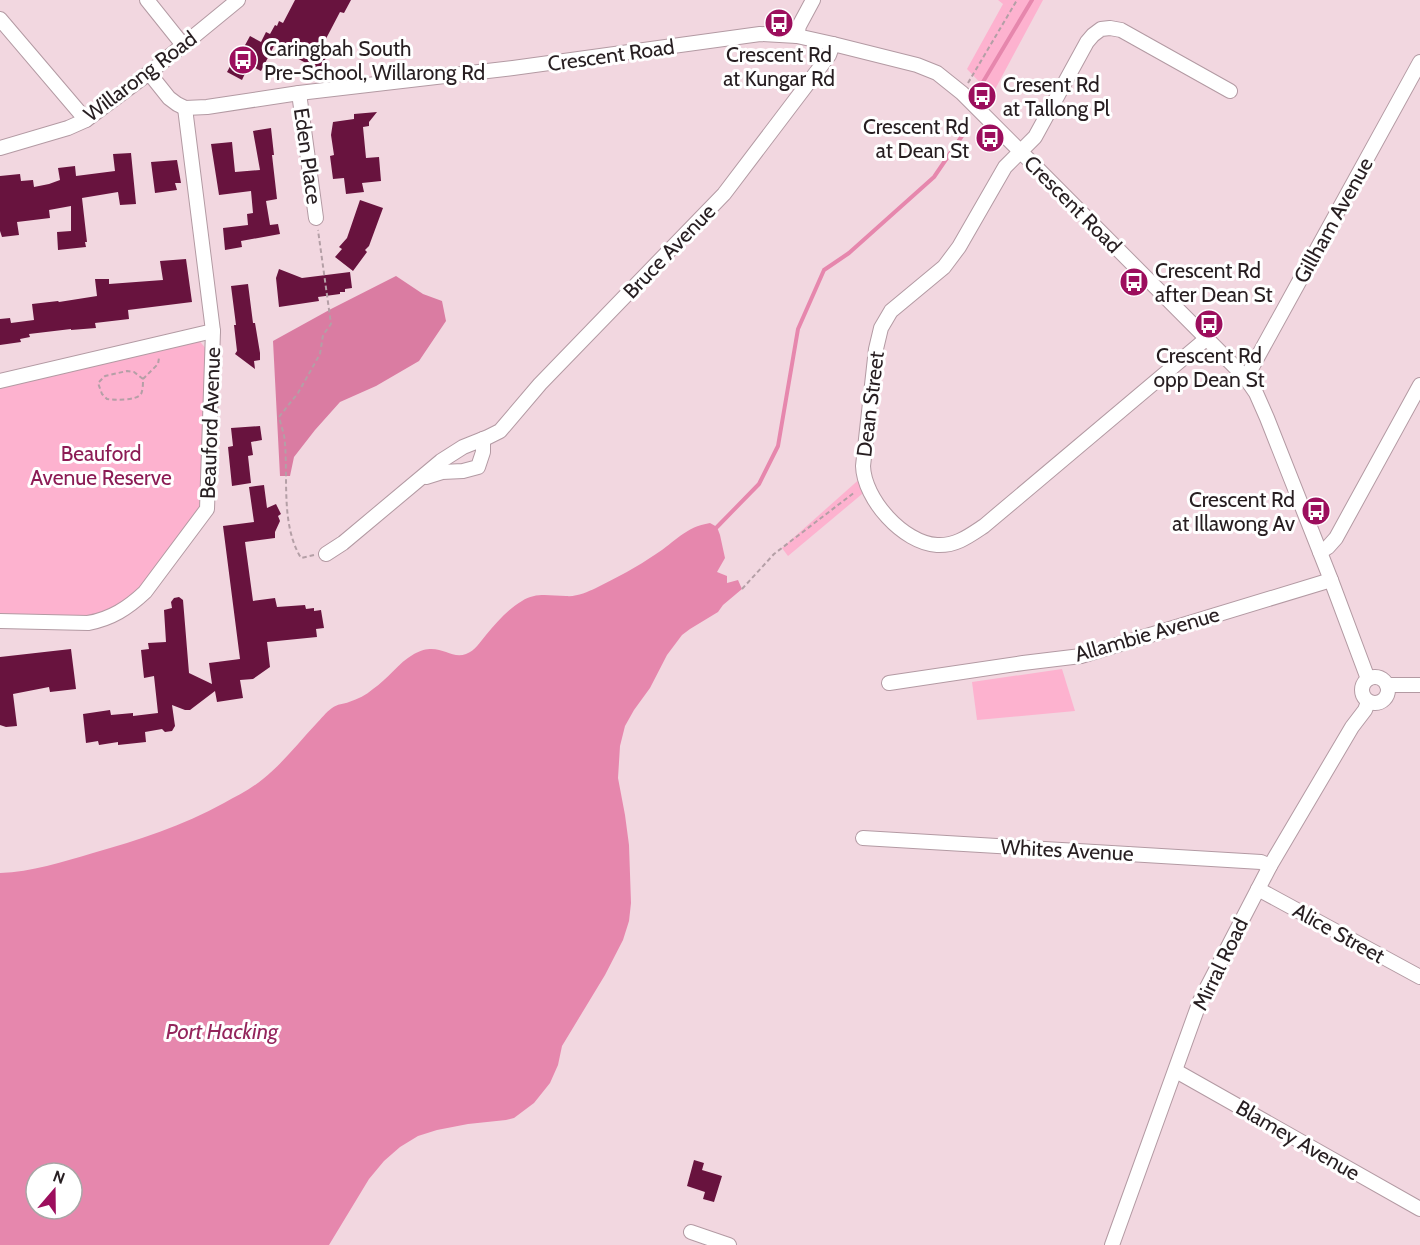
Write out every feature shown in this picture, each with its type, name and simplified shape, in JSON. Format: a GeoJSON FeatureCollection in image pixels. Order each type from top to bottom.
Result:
{"type":"FeatureCollection","features":[{"type":"Feature","properties":{"kind":"street"},"geometry":{"type":"LineString","coordinates":[[147,0],[183,45]]}},
{"type":"Feature","properties":{"kind":"street","name":"Willarong Road"},"geometry":{"type":"LineString","coordinates":[[0,148],[68,128],[86,120],[149,73],[238,0]]}},
{"type":"Feature","properties":{"kind":"street"},"geometry":{"type":"LineString","coordinates":[[797,36],[799,26],[813,0]]}},
{"type":"Feature","properties":{"kind":"street"},"geometry":{"type":"LineString","coordinates":[[0,18],[86,120]]}},
{"type":"Feature","properties":{"kind":"street","name":"Dean Street"},"geometry":{"type":"LineString","coordinates":[[1206,339],[966,539],[936,545],[910,536],[878,505],[863,476],[876,349],[881,328],[891,311],[944,267],[959,247],[1005,167],[1035,137],[1093,35],[1101,29],[1121,30],[1230,91]]}},
{"type":"Feature","properties":{"kind":"street","name":"Crescent Road"},"geometry":{"type":"LineString","coordinates":[[185,108],[513,68],[760,34],[797,36],[926,68],[937,73],[962,93],[1245,377],[1256,393],[1267,418],[1368,679]]}},
{"type":"Feature","properties":{"kind":"street","name":"Bruce Avenue"},"geometry":{"type":"LineString","coordinates":[[326,554],[343,543],[441,461],[462,447],[500,431],[540,384],[724,194],[822,65],[833,44]]}},
{"type":"Feature","properties":{"kind":"street","name":"Gillham Avenue"},"geometry":{"type":"LineString","coordinates":[[1245,377],[1420,62]]}},
{"type":"Feature","properties":{"kind":"street"},"geometry":{"type":"LineString","coordinates":[[149,73],[169,98],[185,108]]}},
{"type":"Feature","properties":{"kind":"street","name":"Eden Place"},"geometry":{"type":"LineString","coordinates":[[299,93],[316,218]]}},
{"type":"Feature","properties":{"kind":"street","name":"Beauford Avenue"},"geometry":{"type":"LineString","coordinates":[[0,621],[88,623],[101,621],[119,613],[145,592],[207,509],[213,331],[185,108]]}},
{"type":"Feature","properties":{"kind":"street","name":"Beauford Avenue"},"geometry":{"type":"LineString","coordinates":[[0,381],[213,331]]}},
{"type":"Feature","properties":{"kind":"street"},"geometry":{"type":"LineString","coordinates":[[1320,552],[1336,538],[1420,385]]}},
{"type":"Feature","properties":{"kind":"street","name":"Bruce Avenue"},"geometry":{"type":"LineString","coordinates":[[421,478],[442,472],[463,471],[477,467],[483,452],[483,439]]}},
{"type":"Feature","properties":{"kind":"street","name":"Allambie Avenue"},"geometry":{"type":"LineString","coordinates":[[889,682],[1081,656],[1331,580]]}},
{"type":"Feature","properties":{"kind":"street"},"geometry":{"type":"LineString","coordinates":[[1387,685],[1388,693],[1384,700],[1376,703],[1368,702],[1362,695],[1364,682],[1371,677],[1379,678],[1387,685],[1420,685]]}},
{"type":"Feature","properties":{"kind":"street","name":"Mirral Road"},"geometry":{"type":"LineString","coordinates":[[1112,1245],[1200,1001],[1270,866],[1368,702]]}},
{"type":"Feature","properties":{"kind":"street","name":"Whites Avenue"},"geometry":{"type":"LineString","coordinates":[[863,838],[1261,862],[1270,866]]}},
{"type":"Feature","properties":{"kind":"street","name":"Alice Street"},"geometry":{"type":"LineString","coordinates":[[1258,889],[1420,977]]}},
{"type":"Feature","properties":{"kind":"street","name":"Blamey Avenue"},"geometry":{"type":"LineString","coordinates":[[1176,1071],[1420,1209]]}},
{"type":"Feature","properties":{"kind":"street"},"geometry":{"type":"LineString","coordinates":[[691,1232],[729,1245]]}},
{"type":"Feature","properties":{"kind":"path"},"geometry":{"type":"LineString","coordinates":[[962,93],[1017,0]]}},
{"type":"Feature","properties":{"kind":"path"},"geometry":{"type":"LineString","coordinates":[[316,218],[331,324],[323,335],[320,354],[298,393],[279,417],[285,441],[288,516],[295,548],[301,558],[326,554]]}},
{"type":"Feature","properties":{"kind":"path"},"geometry":{"type":"LineString","coordinates":[[143,379],[135,372],[128,371],[105,376],[98,383],[102,394],[107,399],[138,397],[142,392],[143,379],[158,364],[160,357],[156,344]]}},
{"type":"Feature","properties":{"kind":"path"},"geometry":{"type":"LineString","coordinates":[[742,589],[774,554],[866,483]]}},
{"type":"Feature","properties":{"kind":"green space"},"geometry":{"type":"Polygon","coordinates":[[[998,0],[1043,0],[992,95],[967,69],[1003,4],[998,0]]]}},
{"type":"Feature","properties":{"kind":"green space","name":"Beauford Avenue Reserve"},"geometry":{"type":"Polygon","coordinates":[[[197,338],[207,350],[199,514],[143,586],[115,608],[76,622],[0,613],[0,387],[197,338]]]}},
{"type":"Feature","properties":{"kind":"green space"},"geometry":{"type":"Polygon","coordinates":[[[863,476],[868,489],[788,556],[782,548],[863,476]]]}},
{"type":"Feature","properties":{"kind":"green space"},"geometry":{"type":"Polygon","coordinates":[[[1062,669],[1075,711],[977,720],[972,682],[1062,669]]]}},
{"type":"Feature","properties":{"kind":"shaded area"},"geometry":{"type":"Polygon","coordinates":[[[396,276],[423,294],[442,301],[446,321],[419,361],[376,386],[340,402],[294,457],[290,476],[280,476],[273,341],[396,276]]]}},
{"type":"Feature","properties":{"kind":"water","name":"Port Hacking"},"geometry":{"type":"Polygon","coordinates":[[[710,523],[717,527],[725,558],[717,572],[727,576],[727,583],[738,580],[742,589],[718,612],[682,635],[667,655],[650,688],[625,726],[620,746],[618,778],[629,845],[631,903],[629,921],[623,940],[605,975],[562,1046],[558,1065],[550,1083],[534,1103],[514,1118],[437,1130],[418,1136],[400,1147],[369,1179],[329,1245],[0,1245],[0,873],[47,866],[160,832],[192,819],[258,783],[330,710],[368,693],[414,654],[430,649],[454,655],[469,653],[502,616],[527,598],[538,595],[570,596],[589,591],[634,568],[694,528],[710,523]]]}},
{"type":"Feature","properties":{"kind":"building"},"geometry":{"type":"Polygon","coordinates":[[[295,0],[351,0],[344,13],[340,12],[318,54],[326,58],[319,70],[274,46],[261,71],[249,65],[242,80],[227,72],[241,46],[244,47],[250,36],[261,42],[266,32],[270,34],[279,21],[283,23],[295,0]]]}},
{"type":"Feature","properties":{"kind":"building"},"geometry":{"type":"Polygon","coordinates":[[[377,112],[369,122],[369,126],[363,127],[366,158],[379,157],[381,181],[362,183],[364,192],[346,194],[344,178],[333,179],[330,156],[334,155],[331,135],[333,122],[354,119],[354,114],[377,112]]]}},
{"type":"Feature","properties":{"kind":"building"},"geometry":{"type":"Polygon","coordinates":[[[271,128],[277,199],[266,201],[270,225],[278,224],[280,234],[241,241],[242,247],[225,250],[223,228],[248,225],[247,214],[253,213],[251,191],[219,195],[211,144],[232,142],[235,172],[260,170],[253,131],[271,128]]]}},
{"type":"Feature","properties":{"kind":"building"},"geometry":{"type":"Polygon","coordinates":[[[131,153],[136,204],[120,205],[118,192],[82,198],[86,247],[58,250],[57,232],[71,231],[71,206],[49,210],[50,218],[17,222],[19,235],[2,237],[0,231],[0,176],[20,174],[21,181],[33,180],[34,187],[60,180],[58,168],[75,166],[76,176],[115,171],[113,154],[131,153]]]}},
{"type":"Feature","properties":{"kind":"building"},"geometry":{"type":"Polygon","coordinates":[[[177,160],[181,183],[175,183],[177,190],[155,193],[151,162],[177,160]]]}},
{"type":"Feature","properties":{"kind":"building"},"geometry":{"type":"Polygon","coordinates":[[[360,200],[383,208],[369,246],[365,250],[367,252],[353,271],[335,257],[342,249],[339,247],[347,238],[360,200]]]}},
{"type":"Feature","properties":{"kind":"building"},"geometry":{"type":"Polygon","coordinates":[[[186,259],[192,302],[128,310],[129,319],[95,323],[96,328],[29,334],[30,337],[20,339],[21,342],[0,345],[0,319],[10,318],[11,323],[34,320],[32,304],[97,296],[95,279],[109,279],[109,284],[163,280],[160,261],[186,259]]]}},
{"type":"Feature","properties":{"kind":"building"},"geometry":{"type":"Polygon","coordinates":[[[279,269],[302,278],[350,272],[352,288],[345,289],[345,292],[340,292],[340,294],[318,297],[319,301],[279,307],[276,278],[279,269]]]}},
{"type":"Feature","properties":{"kind":"building"},"geometry":{"type":"Polygon","coordinates":[[[248,284],[260,353],[260,360],[254,361],[255,369],[235,354],[237,351],[234,325],[236,325],[231,286],[248,284]]]}},
{"type":"Feature","properties":{"kind":"building"},"geometry":{"type":"Polygon","coordinates":[[[260,426],[262,440],[251,442],[253,455],[248,456],[251,483],[232,486],[228,447],[233,446],[231,428],[260,426]]]}},
{"type":"Feature","properties":{"kind":"building"},"geometry":{"type":"Polygon","coordinates":[[[264,485],[267,508],[276,504],[281,514],[278,516],[280,521],[275,538],[245,542],[253,601],[275,598],[277,607],[305,605],[306,609],[321,610],[324,628],[316,629],[317,637],[267,642],[270,667],[253,679],[240,680],[243,698],[217,702],[215,691],[190,710],[172,705],[175,726],[172,731],[165,732],[162,729],[145,732],[146,742],[118,745],[118,742],[99,745],[98,741],[86,743],[83,714],[110,710],[111,715],[133,713],[133,716],[158,713],[154,676],[144,678],[141,650],[149,649],[148,643],[166,642],[164,610],[172,608],[171,602],[174,598],[179,597],[183,600],[189,673],[212,684],[209,663],[240,659],[223,526],[254,522],[249,487],[264,485]]]}},
{"type":"Feature","properties":{"kind":"building"},"geometry":{"type":"Polygon","coordinates":[[[71,649],[76,689],[50,692],[49,687],[13,694],[17,726],[0,725],[0,657],[71,649]]]}},
{"type":"Feature","properties":{"kind":"building"},"geometry":{"type":"Polygon","coordinates":[[[694,1160],[704,1163],[702,1170],[722,1176],[714,1202],[703,1199],[705,1192],[687,1186],[694,1160]]]}},
{"type":"Feature","properties":{"kind":"waterway"},"geometry":{"type":"LineString","coordinates":[[980,87],[1032,0]]}},
{"type":"Feature","properties":{"kind":"waterway"},"geometry":{"type":"LineString","coordinates":[[717,527],[759,484],[778,446],[798,329],[824,270],[849,253],[934,177],[964,133]]}},
{"type":"Feature","properties":{"kind":"place","name":"Crescent Rd at Kungar Rd"},"geometry":{"type":"Point","coordinates":[779,23]}},
{"type":"Feature","properties":{"kind":"place","name":"Caringbah South Pre-School, Willarong Rd"},"geometry":{"type":"Point","coordinates":[243,60]}},
{"type":"Feature","properties":{"kind":"place","name":"Cresent Rd at Tallong Pl"},"geometry":{"type":"Point","coordinates":[982,96]}},
{"type":"Feature","properties":{"kind":"place","name":"Crescent Rd at Dean St"},"geometry":{"type":"Point","coordinates":[990,138]}},
{"type":"Feature","properties":{"kind":"place","name":"Crescent Rd after Dean St"},"geometry":{"type":"Point","coordinates":[1134,282]}},
{"type":"Feature","properties":{"kind":"place","name":"Crescent Rd opp Dean St"},"geometry":{"type":"Point","coordinates":[1209,324]}},
{"type":"Feature","properties":{"kind":"place","name":"Crescent Rd at Illawong Av"},"geometry":{"type":"Point","coordinates":[1316,511]}}]}
